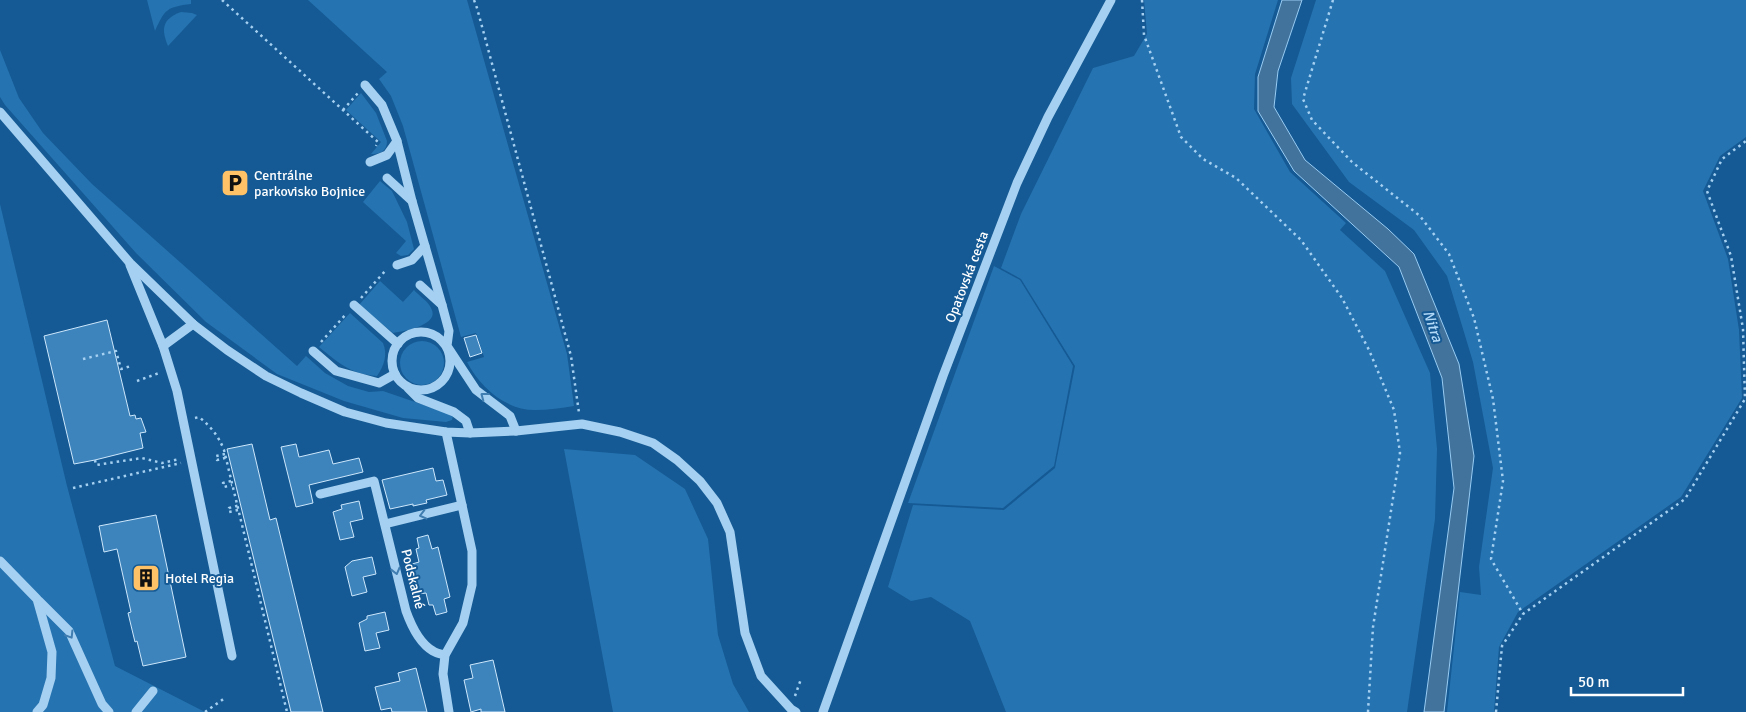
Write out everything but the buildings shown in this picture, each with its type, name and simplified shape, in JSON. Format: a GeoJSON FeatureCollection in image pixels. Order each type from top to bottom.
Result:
{"type":"FeatureCollection","features":[{"type":"Feature","properties":{"kind":"street","name":"Opatovská cesta"},"geometry":{"type":"LineString","coordinates":[[823,712],[943,376],[1017,183],[1048,117],[1111,0]]}},
{"type":"Feature","properties":{"kind":"street"},"geometry":{"type":"LineString","coordinates":[[365,85],[382,105],[396,141],[449,331],[447,346],[451,361],[447,375],[437,386],[422,391],[408,388]]}},
{"type":"Feature","properties":{"kind":"street"},"geometry":{"type":"LineString","coordinates":[[0,112],[130,263],[193,324],[266,376],[301,394],[353,414],[386,423],[446,432],[516,431],[579,424],[620,432],[653,443],[677,460],[700,481],[717,504],[730,532],[745,633],[761,676],[796,712]]}},
{"type":"Feature","properties":{"kind":"street"},"geometry":{"type":"LineString","coordinates":[[370,162],[387,155],[396,141]]}},
{"type":"Feature","properties":{"kind":"street"},"geometry":{"type":"LineString","coordinates":[[387,178],[412,201]]}},
{"type":"Feature","properties":{"kind":"street"},"geometry":{"type":"LineString","coordinates":[[397,265],[412,260],[425,246]]}},
{"type":"Feature","properties":{"kind":"street"},"geometry":{"type":"LineString","coordinates":[[130,263],[163,346],[178,391],[232,656]]}},
{"type":"Feature","properties":{"kind":"street"},"geometry":{"type":"LineString","coordinates":[[420,285],[442,305]]}},
{"type":"Feature","properties":{"kind":"street"},"geometry":{"type":"LineString","coordinates":[[354,305],[398,344]]}},
{"type":"Feature","properties":{"kind":"street"},"geometry":{"type":"LineString","coordinates":[[163,346],[193,324]]}},
{"type":"Feature","properties":{"kind":"street"},"geometry":{"type":"LineString","coordinates":[[470,433],[466,421],[454,412],[418,398],[400,382],[392,364],[393,354],[398,344],[406,336],[417,332],[428,333],[439,338],[447,346],[476,390],[510,416],[516,431]]}},
{"type":"Feature","properties":{"kind":"street"},"geometry":{"type":"LineString","coordinates":[[313,351],[336,371],[379,383],[395,374]]}},
{"type":"Feature","properties":{"kind":"street"},"geometry":{"type":"LineString","coordinates":[[446,432],[472,552],[472,585],[463,623],[445,655],[443,674],[449,712]]}},
{"type":"Feature","properties":{"kind":"street","name":"Podskalné"},"geometry":{"type":"LineString","coordinates":[[320,494],[374,481],[411,626],[433,651],[445,655]]}},
{"type":"Feature","properties":{"kind":"street"},"geometry":{"type":"LineString","coordinates":[[384,524],[462,505]]}},
{"type":"Feature","properties":{"kind":"street"},"geometry":{"type":"LineString","coordinates":[[0,561],[69,632],[102,704],[109,712]]}},
{"type":"Feature","properties":{"kind":"street"},"geometry":{"type":"LineString","coordinates":[[37,599],[52,652],[51,678],[43,705],[37,712]]}},
{"type":"Feature","properties":{"kind":"street"},"geometry":{"type":"LineString","coordinates":[[136,712],[153,691]]}},
{"type":"Feature","properties":{"kind":"path"},"geometry":{"type":"LineString","coordinates":[[222,0],[378,142],[374,148]]}},
{"type":"Feature","properties":{"kind":"path"},"geometry":{"type":"LineString","coordinates":[[474,0],[571,356],[579,424]]}},
{"type":"Feature","properties":{"kind":"path"},"geometry":{"type":"LineString","coordinates":[[1142,0],[1144,35],[1181,137],[1203,159],[1236,178],[1301,240],[1342,298],[1369,350],[1394,410],[1400,454],[1373,627],[1368,712]]}},
{"type":"Feature","properties":{"kind":"path"},"geometry":{"type":"LineString","coordinates":[[1333,0],[1303,99],[1312,120],[1352,162],[1420,216],[1449,254],[1476,327],[1493,399],[1503,481],[1491,559],[1523,614]]}},
{"type":"Feature","properties":{"kind":"path"},"geometry":{"type":"LineString","coordinates":[[1496,712],[1502,646],[1523,614],[1685,499],[1746,400],[1743,329],[1731,256],[1707,191],[1722,159],[1746,141]]}},
{"type":"Feature","properties":{"kind":"path"},"geometry":{"type":"LineString","coordinates":[[368,290],[377,280]]}},
{"type":"Feature","properties":{"kind":"path"},"geometry":{"type":"LineString","coordinates":[[330,332],[338,323]]}},
{"type":"Feature","properties":{"kind":"path"},"geometry":{"type":"LineString","coordinates":[[84,359],[116,351],[121,369],[132,366]]}},
{"type":"Feature","properties":{"kind":"path"},"geometry":{"type":"LineString","coordinates":[[137,382],[159,373]]}},
{"type":"Feature","properties":{"kind":"path"},"geometry":{"type":"LineString","coordinates":[[183,419],[199,417],[210,426],[218,436],[226,456],[268,624],[287,712]]}},
{"type":"Feature","properties":{"kind":"path"},"geometry":{"type":"LineString","coordinates":[[73,488],[180,461],[162,463],[142,458],[96,465],[95,460]]}},
{"type":"Feature","properties":{"kind":"path"},"geometry":{"type":"LineString","coordinates":[[205,712],[225,698]]}},
{"type":"Feature","properties":{"kind":"shaded area"},"geometry":{"type":"Polygon","coordinates":[[[147,0],[191,0],[191,4],[177,6],[168,10],[161,18],[155,31],[147,0]]]}},
{"type":"Feature","properties":{"kind":"shaded area"},"geometry":{"type":"Polygon","coordinates":[[[308,0],[467,0],[567,354],[574,406],[535,410],[514,406],[486,388],[472,371],[467,362],[484,357],[476,333],[461,337],[403,126],[391,96],[379,79],[387,72],[308,0]]]}},
{"type":"Feature","properties":{"kind":"shaded area"},"geometry":{"type":"Polygon","coordinates":[[[1144,0],[1278,0],[1255,74],[1254,109],[1290,172],[1346,223],[1340,230],[1385,271],[1430,373],[1437,449],[1435,519],[1407,712],[1006,712],[970,621],[931,597],[911,601],[888,587],[913,505],[1004,510],[1055,468],[1075,366],[1021,279],[1001,268],[1021,214],[1093,68],[1134,56],[1147,34],[1144,0]]]}},
{"type":"Feature","properties":{"kind":"shaded area"},"geometry":{"type":"Polygon","coordinates":[[[1316,0],[1746,0],[1746,137],[1720,156],[1703,191],[1728,259],[1739,330],[1742,398],[1681,497],[1518,612],[1499,647],[1494,712],[1447,712],[1460,592],[1481,595],[1479,567],[1493,468],[1473,362],[1447,276],[1414,230],[1349,182],[1292,104],[1291,78],[1316,0]]]}},
{"type":"Feature","properties":{"kind":"shaded area"},"geometry":{"type":"Polygon","coordinates":[[[181,12],[197,15],[168,46],[164,34],[165,25],[170,18],[181,12]]]}},
{"type":"Feature","properties":{"kind":"shaded area"},"geometry":{"type":"Polygon","coordinates":[[[0,50],[19,98],[43,133],[92,184],[297,366],[306,356],[325,373],[348,386],[369,392],[383,391],[450,414],[453,416],[452,420],[446,422],[403,418],[344,401],[277,374],[206,322],[136,253],[5,105],[0,97],[0,50]]]}},
{"type":"Feature","properties":{"kind":"shaded area"},"geometry":{"type":"Polygon","coordinates":[[[361,93],[376,113],[387,141],[386,148],[380,153],[371,154],[381,142],[346,110],[361,93]]]}},
{"type":"Feature","properties":{"kind":"shaded area"},"geometry":{"type":"Polygon","coordinates":[[[380,181],[392,191],[407,222],[414,249],[408,255],[401,256],[396,253],[406,241],[363,202],[380,181]]]}},
{"type":"Feature","properties":{"kind":"shaded area"},"geometry":{"type":"Polygon","coordinates":[[[0,204],[67,486],[115,666],[205,712],[0,712],[0,204]]]}},
{"type":"Feature","properties":{"kind":"shaded area"},"geometry":{"type":"Polygon","coordinates":[[[994,266],[1020,280],[1073,366],[1054,466],[1003,508],[908,503],[994,266]]]}},
{"type":"Feature","properties":{"kind":"shaded area"},"geometry":{"type":"Polygon","coordinates":[[[380,281],[403,302],[414,290],[430,305],[433,314],[431,319],[420,326],[393,333],[359,305],[380,281]]]}},
{"type":"Feature","properties":{"kind":"shaded area"},"geometry":{"type":"Polygon","coordinates":[[[350,313],[383,343],[384,360],[377,376],[352,370],[339,363],[319,347],[350,313]]]}},
{"type":"Feature","properties":{"kind":"shaded area"},"geometry":{"type":"Polygon","coordinates":[[[418,341],[426,341],[438,347],[444,363],[438,379],[426,385],[418,385],[406,379],[400,367],[400,359],[406,347],[418,341]]]}},
{"type":"Feature","properties":{"kind":"shaded area"},"geometry":{"type":"Polygon","coordinates":[[[564,449],[635,455],[685,489],[708,539],[718,635],[733,684],[749,712],[613,712],[564,449]]]}},
{"type":"Feature","properties":{"kind":"water","name":"Nitra"},"geometry":{"type":"Polygon","coordinates":[[[1282,0],[1302,0],[1278,71],[1274,107],[1305,160],[1388,229],[1414,254],[1459,364],[1474,456],[1444,712],[1424,712],[1454,488],[1442,378],[1399,267],[1294,171],[1258,111],[1258,77],[1282,0]]]}},
{"type":"Feature","properties":{"kind":"place","name":"Centrálne parkovisko Bojnice"},"geometry":{"type":"Point","coordinates":[235,183]}},
{"type":"Feature","properties":{"kind":"place","name":"Hotel Regia"},"geometry":{"type":"Point","coordinates":[146,578]}}]}
